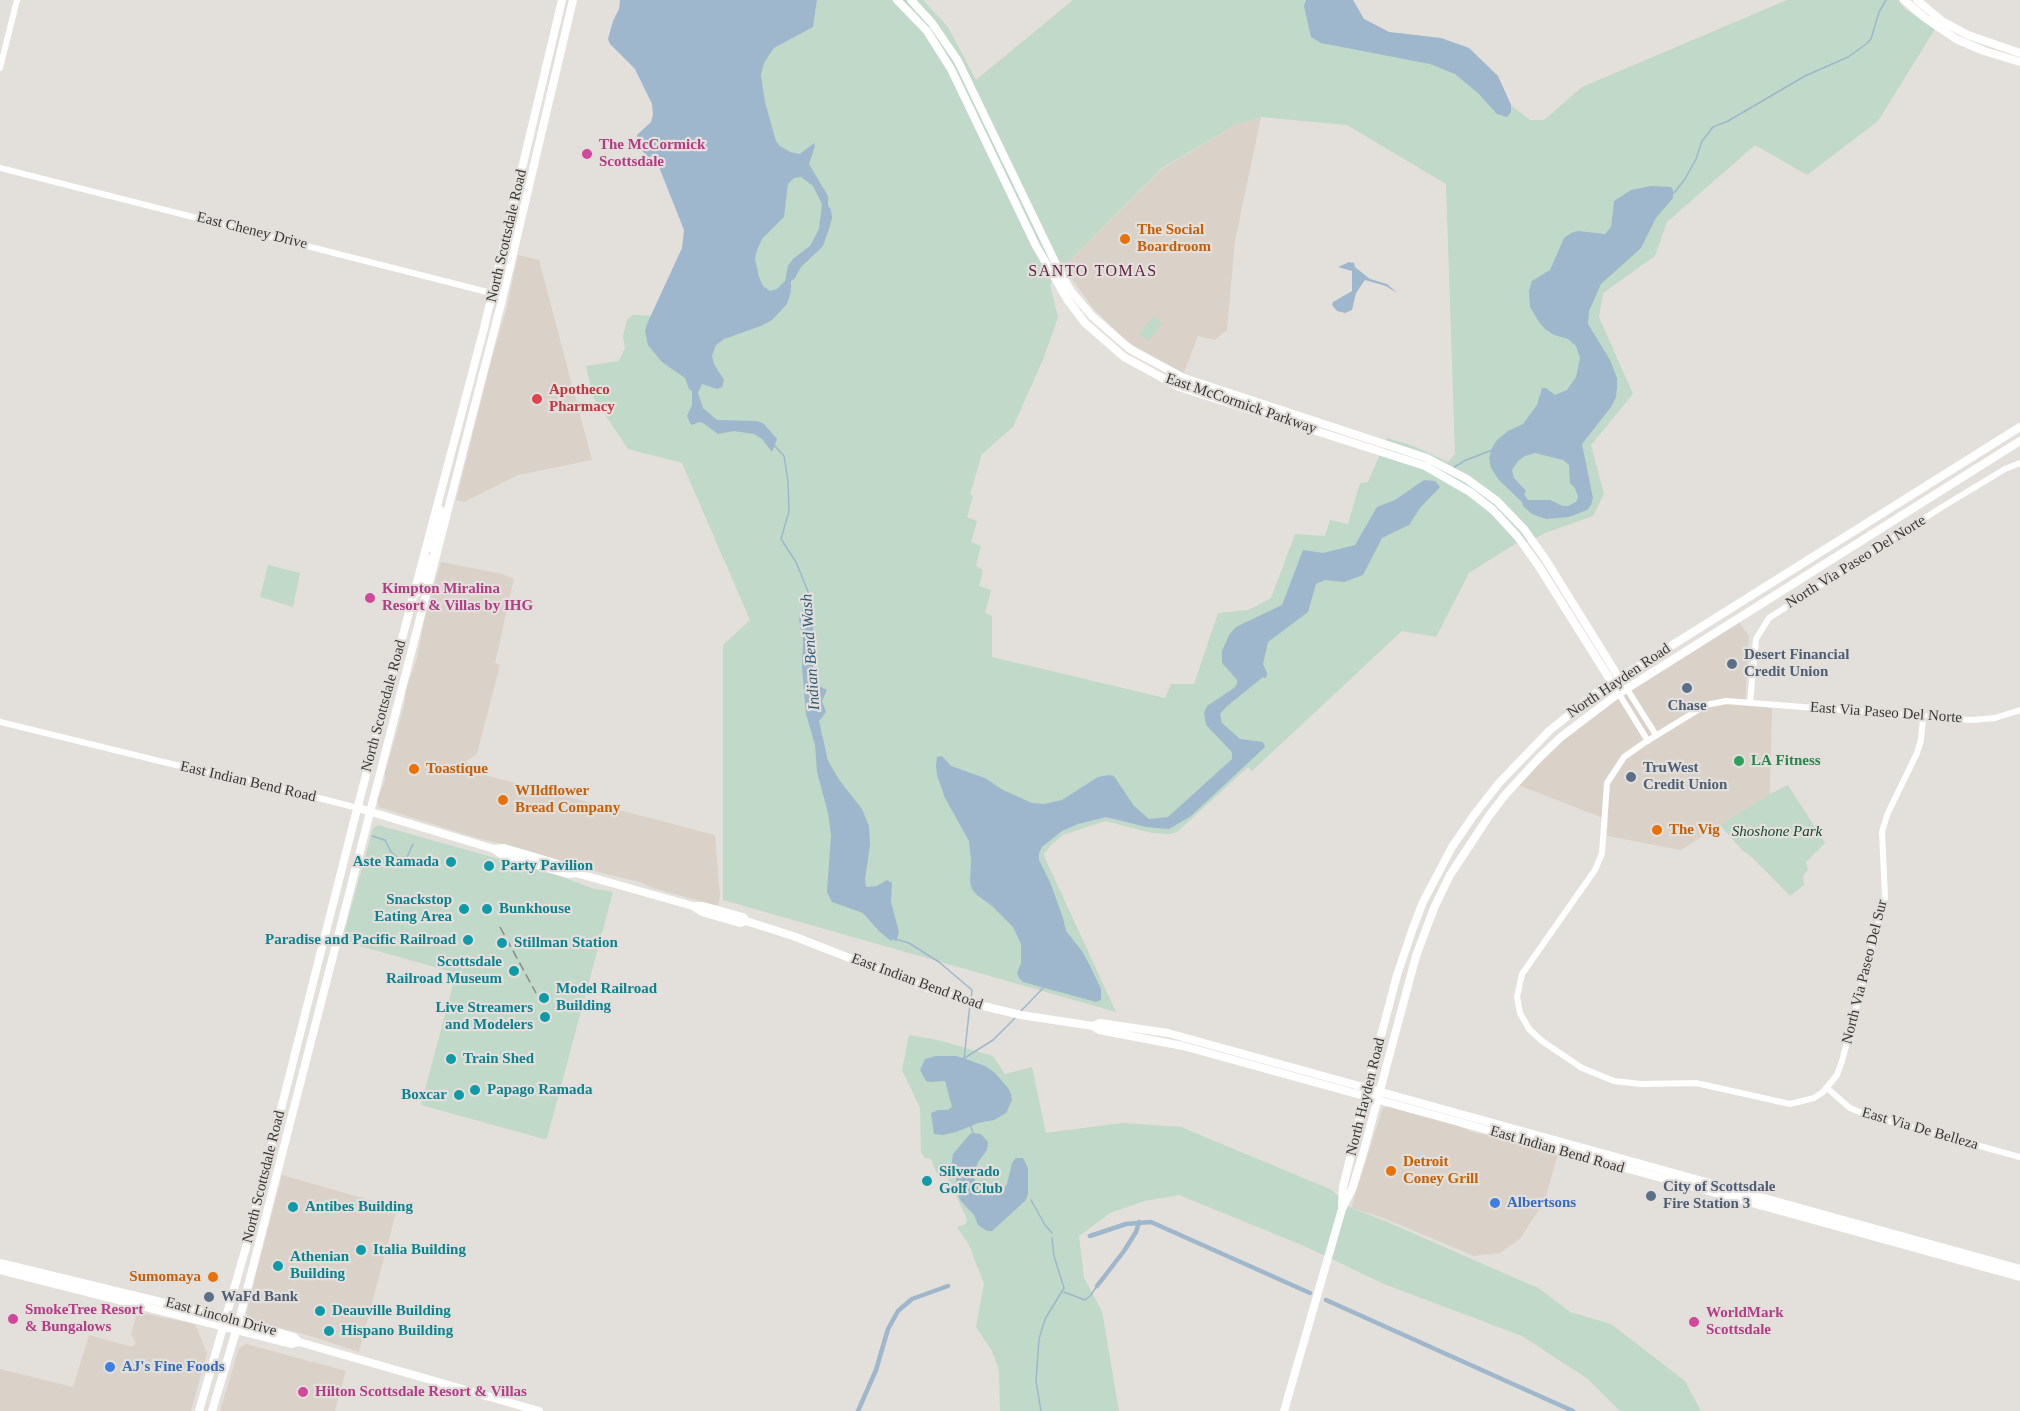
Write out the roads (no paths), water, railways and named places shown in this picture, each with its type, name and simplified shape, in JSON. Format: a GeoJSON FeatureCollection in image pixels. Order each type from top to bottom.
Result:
{"type":"FeatureCollection","features":[{"type":"Feature","properties":{"kind":"main road","name":"North Scottsdale Road"},"geometry":{"type":"LineString","coordinates":[[199,1411],[254,1217],[413,595],[493,293],[562,0]]}},
{"type":"Feature","properties":{"kind":"main road","name":"North Scottsdale Road"},"geometry":{"type":"LineString","coordinates":[[212,1411],[237,1325],[503,296],[573,0]]}},
{"type":"Feature","properties":{"kind":"main road","name":"East McCormick Parkway"},"geometry":{"type":"LineString","coordinates":[[897,0],[927,30],[951,69],[1036,246],[1071,297],[1130,349],[1154,364],[1184,378],[1427,458],[1473,483],[1497,501],[1524,529],[1546,560],[1616,681],[1619,694]]}},
{"type":"Feature","properties":{"kind":"main road","name":"East McCormick Parkway"},"geometry":{"type":"LineString","coordinates":[[911,0],[932,23],[958,61],[1071,297]]}},
{"type":"Feature","properties":{"kind":"main road"},"geometry":{"type":"LineString","coordinates":[[1904,0],[1925,18],[1956,39],[1984,51],[2020,62]]}},
{"type":"Feature","properties":{"kind":"main road"},"geometry":{"type":"LineString","coordinates":[[1917,0],[1942,21],[1958,30],[1978,40],[2020,53]]}},
{"type":"Feature","properties":{"kind":"main road","name":"North Hayden Road"},"geometry":{"type":"LineString","coordinates":[[1342,1209],[1343,1187],[1407,942],[1423,902],[1452,847],[1489,795],[1524,755],[1576,708],[2020,427]]}},
{"type":"Feature","properties":{"kind":"main road","name":"North Hayden Road"},"geometry":{"type":"LineString","coordinates":[[1284,1411],[1342,1209],[1352,1189],[1379,1096],[1416,956],[1434,908],[1450,875],[1489,816],[1522,775],[1561,737],[1619,694],[2020,441]]}},
{"type":"Feature","properties":{"kind":"main road"},"geometry":{"type":"LineString","coordinates":[[413,595],[420,591],[427,564],[436,554],[432,548],[441,511],[437,505]]}},
{"type":"Feature","properties":{"kind":"main road","name":"East McCormick Parkway"},"geometry":{"type":"LineString","coordinates":[[1616,681],[1627,689]]}},
{"type":"Feature","properties":{"kind":"main road","name":"East Indian Bend Road"},"geometry":{"type":"LineString","coordinates":[[358,808],[494,849],[501,854],[523,861],[568,874],[576,873],[693,906],[702,912],[740,923],[746,921],[800,938],[968,1002],[1027,1016],[1093,1026],[1100,1023],[1168,1033],[1366,1093],[2020,1269]]}},
{"type":"Feature","properties":{"kind":"main road"},"geometry":{"type":"LineString","coordinates":[[304,1019],[312,1009],[318,986],[327,978],[322,968],[329,942],[329,925]]}},
{"type":"Feature","properties":{"kind":"main road","name":"East Indian Bend Road"},"geometry":{"type":"LineString","coordinates":[[1379,1096],[2020,1277]]}},
{"type":"Feature","properties":{"kind":"main road"},"geometry":{"type":"LineString","coordinates":[[265,1172],[276,1152],[283,1146],[279,1137],[285,1113],[284,1097]]}},
{"type":"Feature","properties":{"kind":"main road"},"geometry":{"type":"LineString","coordinates":[[254,1217],[264,1220]]}},
{"type":"Feature","properties":{"kind":"main road","name":"East Lincoln Drive"},"geometry":{"type":"LineString","coordinates":[[0,1263],[237,1325],[294,1337],[299,1342],[539,1411]]}},
{"type":"Feature","properties":{"kind":"main road","name":"East Lincoln Drive"},"geometry":{"type":"LineString","coordinates":[[0,1270],[226,1322]]}},
{"type":"Feature","properties":{"kind":"street"},"geometry":{"type":"LineString","coordinates":[[0,68],[17,0]]}},
{"type":"Feature","properties":{"kind":"street","name":"East Cheney Drive"},"geometry":{"type":"LineString","coordinates":[[0,168],[503,296]]}},
{"type":"Feature","properties":{"kind":"street","name":"North Via Paseo Del Norte"},"geometry":{"type":"LineString","coordinates":[[1750,703],[1756,639],[1760,629],[1769,618],[1942,507],[2005,469],[2020,463]]}},
{"type":"Feature","properties":{"kind":"street","name":"East McCormick Parkway"},"geometry":{"type":"LineString","coordinates":[[1627,689],[1656,735]]}},
{"type":"Feature","properties":{"kind":"street","name":"East McCormick Parkway"},"geometry":{"type":"LineString","coordinates":[[1619,694],[1648,741]]}},
{"type":"Feature","properties":{"kind":"street"},"geometry":{"type":"LineString","coordinates":[[1750,703],[1726,701],[1706,705],[1624,757],[1607,783],[1602,853],[1597,866],[1524,969],[1520,979],[1518,997],[1520,1013],[1537,1037],[1582,1068],[1608,1080],[1641,1084],[1702,1083],[1790,1104],[1814,1098],[1827,1088]]}},
{"type":"Feature","properties":{"kind":"street","name":"East Via Paseo Del Norte"},"geometry":{"type":"LineString","coordinates":[[1750,703],[1979,720],[1995,718],[2020,710]]}},
{"type":"Feature","properties":{"kind":"street","name":"North Via Paseo Del Sur"},"geometry":{"type":"LineString","coordinates":[[1827,1088],[1837,1075],[1842,1061],[1884,903],[1882,832],[1887,815],[1917,753],[1921,740],[1923,717]]}},
{"type":"Feature","properties":{"kind":"street","name":"East Indian Bend Road"},"geometry":{"type":"LineString","coordinates":[[0,722],[358,808]]}},
{"type":"Feature","properties":{"kind":"street","name":"East Via De Belleza"},"geometry":{"type":"LineString","coordinates":[[1827,1088],[1850,1108],[1864,1114],[2020,1157]]}},
{"type":"Feature","properties":{"kind":"water"},"geometry":{"type":"Polygon","coordinates":[[[620,0],[817,0],[813,27],[774,48],[764,63],[761,75],[765,102],[776,141],[790,152],[800,154],[814,143],[809,164],[828,196],[832,218],[829,229],[823,246],[801,267],[791,281],[787,304],[772,320],[724,339],[716,345],[712,356],[724,380],[722,387],[717,389],[702,384],[698,393],[703,408],[717,420],[757,421],[764,424],[777,439],[772,452],[762,439],[754,434],[734,431],[718,434],[703,423],[692,425],[687,416],[692,405],[692,391],[685,378],[662,362],[648,345],[645,331],[647,324],[682,248],[684,230],[659,167],[637,146],[637,135],[651,122],[652,104],[635,69],[610,44],[608,39],[620,0]],[[801,177],[794,178],[788,184],[784,217],[762,239],[757,250],[755,259],[759,277],[763,286],[770,291],[777,289],[785,281],[788,266],[793,259],[810,246],[819,229],[822,204],[813,186],[801,177]]]}},
{"type":"Feature","properties":{"kind":"water"},"geometry":{"type":"Polygon","coordinates":[[[1306,0],[1353,0],[1364,19],[1389,32],[1441,38],[1469,48],[1498,76],[1511,105],[1511,112],[1507,117],[1497,114],[1478,93],[1455,74],[1430,64],[1321,43],[1311,37],[1304,6],[1306,0]]]}},
{"type":"Feature","properties":{"kind":"water"},"geometry":{"type":"Polygon","coordinates":[[[1651,186],[1671,187],[1673,198],[1656,218],[1641,248],[1601,284],[1589,311],[1588,324],[1610,360],[1617,378],[1616,397],[1611,407],[1582,444],[1593,498],[1591,505],[1587,510],[1569,517],[1546,519],[1532,514],[1523,506],[1522,502],[1499,480],[1491,468],[1489,458],[1497,440],[1508,431],[1523,424],[1537,405],[1542,388],[1546,388],[1555,395],[1567,390],[1576,377],[1580,358],[1576,346],[1568,339],[1554,335],[1539,322],[1530,307],[1529,291],[1532,281],[1550,270],[1564,238],[1578,231],[1605,234],[1611,227],[1614,201],[1631,190],[1651,186]],[[1535,453],[1518,461],[1512,470],[1514,478],[1526,491],[1524,494],[1528,500],[1550,500],[1563,506],[1576,502],[1578,497],[1575,488],[1570,483],[1569,465],[1563,460],[1535,453]]]}},
{"type":"Feature","properties":{"kind":"water"},"geometry":{"type":"Polygon","coordinates":[[[1349,262],[1354,263],[1355,267],[1370,279],[1387,284],[1397,293],[1386,286],[1365,280],[1356,293],[1352,310],[1345,313],[1337,311],[1332,305],[1333,302],[1352,291],[1352,271],[1338,267],[1349,262]]]}},
{"type":"Feature","properties":{"kind":"water"},"geometry":{"type":"Polygon","coordinates":[[[1424,480],[1435,481],[1440,487],[1420,508],[1409,525],[1382,538],[1363,575],[1344,582],[1325,580],[1316,584],[1308,612],[1268,642],[1263,664],[1267,673],[1266,678],[1263,677],[1220,714],[1222,723],[1240,739],[1263,742],[1265,747],[1191,816],[1169,829],[1146,827],[1106,817],[1078,824],[1062,831],[1042,847],[1039,860],[1050,882],[1066,931],[1082,951],[1091,968],[1101,989],[1101,1000],[1096,1002],[1023,982],[1017,973],[1021,963],[1021,944],[1013,927],[972,889],[969,841],[945,798],[937,775],[937,757],[942,756],[951,766],[985,778],[1003,790],[1032,803],[1044,804],[1062,800],[1098,777],[1114,776],[1134,806],[1149,819],[1168,817],[1232,759],[1232,752],[1206,725],[1204,713],[1207,706],[1237,684],[1237,680],[1222,663],[1222,651],[1229,635],[1236,627],[1282,605],[1303,550],[1323,553],[1355,545],[1377,507],[1395,500],[1424,480]]]}},
{"type":"Feature","properties":{"kind":"water"},"geometry":{"type":"Polygon","coordinates":[[[803,607],[813,607],[813,673],[819,686],[827,690],[822,701],[826,712],[819,721],[828,761],[862,809],[869,826],[870,845],[866,887],[877,886],[887,880],[892,883],[891,902],[899,932],[896,942],[894,939],[891,941],[879,931],[863,913],[832,902],[827,892],[831,835],[828,813],[817,772],[815,745],[806,714],[802,668],[803,639],[799,620],[803,607]]]}},
{"type":"Feature","properties":{"kind":"water"},"geometry":{"type":"Polygon","coordinates":[[[936,1056],[956,1056],[985,1066],[994,1072],[1011,1094],[1012,1100],[1006,1113],[994,1120],[978,1123],[956,1132],[943,1135],[934,1134],[931,1113],[952,1107],[945,1081],[926,1081],[920,1070],[925,1059],[936,1056]]]}},
{"type":"Feature","properties":{"kind":"water"},"geometry":{"type":"Polygon","coordinates":[[[970,1134],[981,1134],[988,1142],[987,1150],[978,1162],[974,1174],[975,1183],[981,1191],[992,1194],[1003,1190],[1007,1184],[1012,1163],[1016,1158],[1023,1158],[1028,1168],[1026,1200],[992,1231],[987,1231],[978,1225],[974,1215],[960,1200],[956,1177],[951,1167],[953,1154],[970,1134]]]}},
{"type":"Feature","properties":{"kind":"waterway"},"geometry":{"type":"LineString","coordinates":[[1674,193],[1685,179],[1696,159],[1702,141],[1713,127],[1728,121],[1805,76],[1848,57],[1865,45],[1871,39],[1879,12],[1886,0]]}},
{"type":"Feature","properties":{"kind":"waterway","name":"Indian Bend Wash"},"geometry":{"type":"LineString","coordinates":[[774,445],[784,456],[788,481],[789,511],[781,539],[796,562],[809,594],[809,607]]}},
{"type":"Feature","properties":{"kind":"waterway"},"geometry":{"type":"LineString","coordinates":[[1453,468],[1492,450]]}},
{"type":"Feature","properties":{"kind":"waterway"},"geometry":{"type":"LineString","coordinates":[[372,836],[385,840],[391,852],[398,858],[407,857],[413,844]]}},
{"type":"Feature","properties":{"kind":"waterway","name":"Indian Bend Wash"},"geometry":{"type":"LineString","coordinates":[[895,939],[909,943],[939,962],[972,990],[971,1000]]}},
{"type":"Feature","properties":{"kind":"waterway"},"geometry":{"type":"LineString","coordinates":[[1020,1012],[1044,987]]}},
{"type":"Feature","properties":{"kind":"waterway","name":"Indian Bend Wash"},"geometry":{"type":"LineString","coordinates":[[964,1059],[970,1004]]}},
{"type":"Feature","properties":{"kind":"waterway"},"geometry":{"type":"LineString","coordinates":[[963,1059],[993,1040],[1015,1018]]}},
{"type":"Feature","properties":{"kind":"waterway","name":"Indian Bend Wash"},"geometry":{"type":"LineString","coordinates":[[970,1124],[973,1133]]}},
{"type":"Feature","properties":{"kind":"waterway","name":"Indian Bend Wash"},"geometry":{"type":"LineString","coordinates":[[1031,1200],[1052,1233]]}},
{"type":"Feature","properties":{"kind":"waterway"},"geometry":{"type":"LineString","coordinates":[[1097,1286],[1124,1251],[1136,1232],[1139,1222]]}},
{"type":"Feature","properties":{"kind":"waterway"},"geometry":{"type":"LineString","coordinates":[[1090,1236],[1126,1224],[1151,1222],[1310,1293]]}},
{"type":"Feature","properties":{"kind":"waterway","name":"Indian Bend Wash"},"geometry":{"type":"LineString","coordinates":[[1041,1411],[1036,1381],[1039,1339],[1045,1319],[1064,1288],[1054,1256],[1052,1238]]}},
{"type":"Feature","properties":{"kind":"waterway"},"geometry":{"type":"LineString","coordinates":[[858,1411],[876,1370],[888,1329],[898,1311],[912,1299],[948,1286]]}},
{"type":"Feature","properties":{"kind":"waterway"},"geometry":{"type":"LineString","coordinates":[[1064,1292],[1085,1300],[1097,1286]]}},
{"type":"Feature","properties":{"kind":"waterway"},"geometry":{"type":"LineString","coordinates":[[1326,1300],[1573,1411]]}},
{"type":"Feature","properties":{"kind":"railway"},"geometry":{"type":"LineString","coordinates":[[500,927],[536,993]]}},
{"type":"Feature","properties":{"kind":"place","name":"The McCormick Scottsdale"},"geometry":{"type":"Point","coordinates":[587,154]}},
{"type":"Feature","properties":{"kind":"place","name":"The Social Boardroom"},"geometry":{"type":"Point","coordinates":[1125,239]}},
{"type":"Feature","properties":{"kind":"place","name":"Apotheco Pharmacy"},"geometry":{"type":"Point","coordinates":[537,399]}},
{"type":"Feature","properties":{"kind":"place","name":"Kimpton Miralina Resort & Villas by IHG"},"geometry":{"type":"Point","coordinates":[370,598]}},
{"type":"Feature","properties":{"kind":"place","name":"Desert Financial Credit Union"},"geometry":{"type":"Point","coordinates":[1732,664]}},
{"type":"Feature","properties":{"kind":"place","name":"Chase"},"geometry":{"type":"Point","coordinates":[1687,688]}},
{"type":"Feature","properties":{"kind":"place","name":"LA Fitness"},"geometry":{"type":"Point","coordinates":[1739,761]}},
{"type":"Feature","properties":{"kind":"place","name":"Toastique"},"geometry":{"type":"Point","coordinates":[414,769]}},
{"type":"Feature","properties":{"kind":"place","name":"TruWest Credit Union"},"geometry":{"type":"Point","coordinates":[1631,777]}},
{"type":"Feature","properties":{"kind":"place","name":"WIldflower Bread Company"},"geometry":{"type":"Point","coordinates":[503,800]}},
{"type":"Feature","properties":{"kind":"place","name":"The Vig"},"geometry":{"type":"Point","coordinates":[1657,830]}},
{"type":"Feature","properties":{"kind":"place","name":"Aste Ramada"},"geometry":{"type":"Point","coordinates":[451,862]}},
{"type":"Feature","properties":{"kind":"place","name":"Party Pavilion"},"geometry":{"type":"Point","coordinates":[489,866]}},
{"type":"Feature","properties":{"kind":"place","name":"Snackstop Eating Area"},"geometry":{"type":"Point","coordinates":[464,909]}},
{"type":"Feature","properties":{"kind":"place","name":"Bunkhouse"},"geometry":{"type":"Point","coordinates":[487,909]}},
{"type":"Feature","properties":{"kind":"place","name":"Paradise and Pacific Railroad"},"geometry":{"type":"Point","coordinates":[468,940]}},
{"type":"Feature","properties":{"kind":"place","name":"Stillman Station"},"geometry":{"type":"Point","coordinates":[502,943]}},
{"type":"Feature","properties":{"kind":"place","name":"Scottsdale Railroad Museum"},"geometry":{"type":"Point","coordinates":[514,971]}},
{"type":"Feature","properties":{"kind":"place","name":"Model Railroad Building"},"geometry":{"type":"Point","coordinates":[544,998]}},
{"type":"Feature","properties":{"kind":"place","name":"Live Streamers and Modelers"},"geometry":{"type":"Point","coordinates":[545,1017]}},
{"type":"Feature","properties":{"kind":"place","name":"Train Shed"},"geometry":{"type":"Point","coordinates":[451,1059]}},
{"type":"Feature","properties":{"kind":"place","name":"Papago Ramada"},"geometry":{"type":"Point","coordinates":[475,1090]}},
{"type":"Feature","properties":{"kind":"place","name":"Boxcar"},"geometry":{"type":"Point","coordinates":[459,1095]}},
{"type":"Feature","properties":{"kind":"place","name":"Detroit Coney Grill"},"geometry":{"type":"Point","coordinates":[1391,1171]}},
{"type":"Feature","properties":{"kind":"place","name":"Silverado Golf Club"},"geometry":{"type":"Point","coordinates":[927,1181]}},
{"type":"Feature","properties":{"kind":"place","name":"City of Scottsdale Fire Station 3"},"geometry":{"type":"Point","coordinates":[1651,1196]}},
{"type":"Feature","properties":{"kind":"place","name":"Albertsons"},"geometry":{"type":"Point","coordinates":[1495,1203]}},
{"type":"Feature","properties":{"kind":"place","name":"Antibes Building"},"geometry":{"type":"Point","coordinates":[293,1207]}},
{"type":"Feature","properties":{"kind":"place","name":"Italia Building"},"geometry":{"type":"Point","coordinates":[361,1250]}},
{"type":"Feature","properties":{"kind":"place","name":"Athenian Building"},"geometry":{"type":"Point","coordinates":[278,1266]}},
{"type":"Feature","properties":{"kind":"place","name":"Sumomaya"},"geometry":{"type":"Point","coordinates":[213,1277]}},
{"type":"Feature","properties":{"kind":"place","name":"WaFd Bank"},"geometry":{"type":"Point","coordinates":[209,1297]}},
{"type":"Feature","properties":{"kind":"place","name":"Deauville Building"},"geometry":{"type":"Point","coordinates":[320,1311]}},
{"type":"Feature","properties":{"kind":"place","name":"SmokeTree Resort & Bungalows"},"geometry":{"type":"Point","coordinates":[13,1319]}},
{"type":"Feature","properties":{"kind":"place","name":"WorldMark Scottsdale"},"geometry":{"type":"Point","coordinates":[1694,1322]}},
{"type":"Feature","properties":{"kind":"place","name":"Hispano Building"},"geometry":{"type":"Point","coordinates":[329,1331]}},
{"type":"Feature","properties":{"kind":"place","name":"AJ's Fine Foods"},"geometry":{"type":"Point","coordinates":[110,1367]}},
{"type":"Feature","properties":{"kind":"place","name":"Hilton Scottsdale Resort & Villas"},"geometry":{"type":"Point","coordinates":[303,1392]}},
{"type":"Feature","properties":{"kind":"district","name":"SANTO TOMAS"},"geometry":{"type":"Point","coordinates":[1093,272]}},
{"type":"Feature","properties":{"kind":"park label","name":"Shoshone Park"},"geometry":{"type":"Point","coordinates":[1777,832]}}]}
